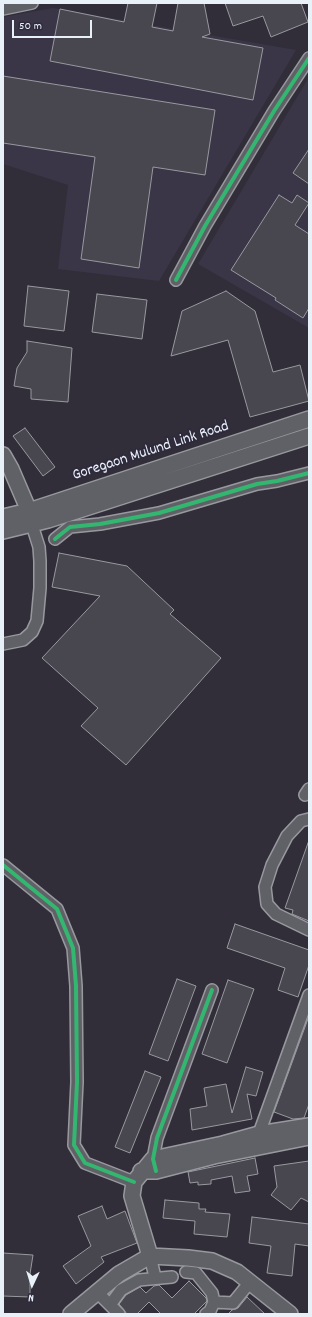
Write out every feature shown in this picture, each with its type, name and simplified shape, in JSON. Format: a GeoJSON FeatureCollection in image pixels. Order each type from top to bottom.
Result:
{"type":"FeatureCollection","features":[{"type":"Feature","properties":{"kind":"main road","name":"Goregaon Mulund Link Road"},"geometry":{"type":"LineString","coordinates":[[3,531],[31,518],[309,419]]}},
{"type":"Feature","properties":{"kind":"main road","name":"Goregaon Mulund Link Road"},"geometry":{"type":"LineString","coordinates":[[3,517],[31,518],[309,436]]}},
{"type":"Feature","properties":{"kind":"main road"},"geometry":{"type":"LineString","coordinates":[[3,455],[11,469],[31,518]]}},
{"type":"Feature","properties":{"kind":"main road"},"geometry":{"type":"LineString","coordinates":[[150,1256],[132,1196],[146,1171],[309,1126]]}},
{"type":"Feature","properties":{"kind":"main road"},"geometry":{"type":"LineString","coordinates":[[257,1140],[309,1137]]}},
{"type":"Feature","properties":{"kind":"main road"},"geometry":{"type":"LineString","coordinates":[[71,1314],[119,1274],[150,1256],[212,1261],[237,1272],[290,1314]]}},
{"type":"Feature","properties":{"kind":"street"},"geometry":{"type":"LineString","coordinates":[[3,9],[32,3]]}},
{"type":"Feature","properties":{"kind":"street"},"geometry":{"type":"LineString","coordinates":[[176,280],[205,226],[274,111],[309,58]]}},
{"type":"Feature","properties":{"kind":"street"},"geometry":{"type":"LineString","coordinates":[[56,539],[70,527],[100,524],[160,513],[257,484],[277,482],[309,473]]}},
{"type":"Feature","properties":{"kind":"street"},"geometry":{"type":"LineString","coordinates":[[3,644],[23,640],[32,632],[37,621],[40,588],[40,561],[31,518]]}},
{"type":"Feature","properties":{"kind":"street"},"geometry":{"type":"LineString","coordinates":[[309,819],[301,821],[287,836],[272,865],[265,887],[267,904],[276,914],[309,930]]}},
{"type":"Feature","properties":{"kind":"street"},"geometry":{"type":"LineString","coordinates":[[3,865],[57,909],[73,948],[76,986],[77,1082],[74,1145],[85,1163],[146,1171],[156,1138],[212,990]]}},
{"type":"Feature","properties":{"kind":"street"},"geometry":{"type":"LineString","coordinates":[[257,1140],[309,995]]}},
{"type":"Feature","properties":{"kind":"street"},"geometry":{"type":"LineString","coordinates":[[150,1256],[155,1277]]}},
{"type":"Feature","properties":{"kind":"street"},"geometry":{"type":"LineString","coordinates":[[186,1272],[196,1273],[212,1293],[214,1302],[210,1311],[206,1314]]}},
{"type":"Feature","properties":{"kind":"street"},"geometry":{"type":"LineString","coordinates":[[110,1305],[121,1290],[139,1280],[155,1277],[172,1278]]}},
{"type":"Feature","properties":{"kind":"street"},"geometry":{"type":"LineString","coordinates":[[214,1302],[233,1302],[250,1282]]}},
{"type":"Feature","properties":{"kind":"street"},"geometry":{"type":"LineString","coordinates":[[97,1292],[119,1314]]}},
{"type":"Feature","properties":{"kind":"shaded area"},"geometry":{"type":"Polygon","coordinates":[[[53,8],[296,50],[159,281],[58,269],[68,185],[3,164],[3,17],[53,8]]]}},
{"type":"Feature","properties":{"kind":"shaded area"},"geometry":{"type":"Polygon","coordinates":[[[309,77],[309,328],[198,264],[309,77]]]}},
{"type":"Feature","properties":{"kind":"building"},"geometry":{"type":"Polygon","coordinates":[[[128,3],[157,3],[152,27],[173,31],[178,3],[204,3],[210,34],[202,37],[263,48],[253,100],[50,61],[60,9],[124,22],[128,3]]]}},
{"type":"Feature","properties":{"kind":"building"},"geometry":{"type":"Polygon","coordinates":[[[225,3],[301,3],[308,22],[271,37],[263,16],[233,26],[225,3]]]}},
{"type":"Feature","properties":{"kind":"building"},"geometry":{"type":"Polygon","coordinates":[[[3,76],[215,110],[205,175],[153,167],[139,268],[81,259],[95,157],[3,143],[3,76]]]}},
{"type":"Feature","properties":{"kind":"building"},"geometry":{"type":"Polygon","coordinates":[[[309,149],[309,184],[293,173],[309,149]]]}},
{"type":"Feature","properties":{"kind":"building"},"geometry":{"type":"Polygon","coordinates":[[[279,195],[292,203],[297,195],[309,203],[295,225],[309,234],[309,308],[303,318],[275,300],[276,298],[231,270],[279,195]]]}},
{"type":"Feature","properties":{"kind":"building"},"geometry":{"type":"Polygon","coordinates":[[[28,286],[69,291],[64,331],[24,326],[28,286]]]}},
{"type":"Feature","properties":{"kind":"building"},"geometry":{"type":"Polygon","coordinates":[[[226,291],[255,311],[273,372],[300,365],[309,401],[250,417],[228,340],[171,356],[182,311],[226,291]]]}},
{"type":"Feature","properties":{"kind":"building"},"geometry":{"type":"Polygon","coordinates":[[[97,294],[147,300],[142,339],[92,332],[97,294]]]}},
{"type":"Feature","properties":{"kind":"building"},"geometry":{"type":"Polygon","coordinates":[[[27,341],[72,348],[68,402],[31,399],[31,389],[14,386],[17,368],[27,352],[27,341]]]}},
{"type":"Feature","properties":{"kind":"building"},"geometry":{"type":"Polygon","coordinates":[[[25,428],[55,467],[43,476],[13,436],[25,428]]]}},
{"type":"Feature","properties":{"kind":"building"},"geometry":{"type":"Polygon","coordinates":[[[59,553],[127,566],[174,610],[170,614],[221,658],[126,765],[81,726],[98,708],[42,658],[100,596],[52,587],[59,553]]]}},
{"type":"Feature","properties":{"kind":"building"},"geometry":{"type":"Polygon","coordinates":[[[308,843],[309,921],[292,914],[293,910],[285,908],[308,843]]]}},
{"type":"Feature","properties":{"kind":"building"},"geometry":{"type":"Polygon","coordinates":[[[235,924],[309,950],[309,965],[298,997],[278,990],[285,968],[227,948],[235,924]]]}},
{"type":"Feature","properties":{"kind":"building"},"geometry":{"type":"Polygon","coordinates":[[[177,979],[196,986],[168,1061],[149,1054],[177,979]]]}},
{"type":"Feature","properties":{"kind":"building"},"geometry":{"type":"Polygon","coordinates":[[[228,980],[254,989],[227,1063],[202,1054],[228,980]]]}},
{"type":"Feature","properties":{"kind":"building"},"geometry":{"type":"Polygon","coordinates":[[[309,1016],[309,1104],[304,1118],[293,1119],[274,1112],[309,1016]]]}},
{"type":"Feature","properties":{"kind":"building"},"geometry":{"type":"Polygon","coordinates":[[[246,1067],[263,1072],[256,1096],[247,1094],[252,1119],[192,1130],[190,1109],[207,1106],[204,1088],[226,1084],[232,1113],[246,1067]]]}},
{"type":"Feature","properties":{"kind":"building"},"geometry":{"type":"Polygon","coordinates":[[[145,1071],[161,1077],[130,1153],[115,1147],[145,1071]]]}},
{"type":"Feature","properties":{"kind":"building"},"geometry":{"type":"Polygon","coordinates":[[[255,1158],[258,1174],[247,1176],[250,1191],[235,1193],[232,1176],[211,1180],[211,1184],[198,1185],[198,1182],[190,1183],[188,1172],[255,1158]]]}},
{"type":"Feature","properties":{"kind":"building"},"geometry":{"type":"Polygon","coordinates":[[[309,1161],[309,1202],[301,1198],[291,1210],[271,1195],[277,1187],[274,1166],[309,1161]]]}},
{"type":"Feature","properties":{"kind":"building"},"geometry":{"type":"Polygon","coordinates":[[[165,1200],[199,1203],[199,1209],[206,1209],[205,1212],[230,1214],[227,1237],[194,1234],[195,1221],[163,1218],[165,1200]]]}},
{"type":"Feature","properties":{"kind":"building"},"geometry":{"type":"Polygon","coordinates":[[[102,1206],[107,1219],[125,1211],[137,1243],[101,1257],[104,1262],[76,1284],[63,1266],[91,1246],[78,1216],[102,1206]]]}},
{"type":"Feature","properties":{"kind":"building"},"geometry":{"type":"Polygon","coordinates":[[[252,1217],[309,1224],[309,1246],[295,1244],[292,1276],[267,1273],[271,1246],[249,1243],[252,1217]]]}},
{"type":"Feature","properties":{"kind":"building"},"geometry":{"type":"Polygon","coordinates":[[[3,1253],[33,1255],[30,1274],[30,1297],[3,1296],[3,1253]]]}},
{"type":"Feature","properties":{"kind":"building"},"geometry":{"type":"Polygon","coordinates":[[[189,1281],[206,1298],[207,1301],[194,1314],[161,1314],[149,1302],[137,1314],[127,1314],[119,1304],[126,1295],[140,1287],[146,1293],[154,1286],[159,1285],[172,1298],[189,1281]]]}},
{"type":"Feature","properties":{"kind":"building"},"geometry":{"type":"Polygon","coordinates":[[[247,1297],[265,1314],[228,1314],[232,1310],[238,1308],[247,1297]]]}},
{"type":"Feature","properties":{"kind":"cycle path"},"geometry":{"type":"LineString","coordinates":[[176,280],[205,226],[274,111],[309,58]]}},
{"type":"Feature","properties":{"kind":"cycle path"},"geometry":{"type":"LineString","coordinates":[[55,539],[70,527],[100,524],[159,513],[257,484],[277,481],[309,473]]}},
{"type":"Feature","properties":{"kind":"cycle path"},"geometry":{"type":"LineString","coordinates":[[3,865],[57,909],[73,948],[76,986],[77,1082],[74,1145],[85,1163],[134,1182]]}},
{"type":"Feature","properties":{"kind":"cycle path"},"geometry":{"type":"LineString","coordinates":[[156,1171],[153,1159],[157,1138],[212,990]]}}]}
